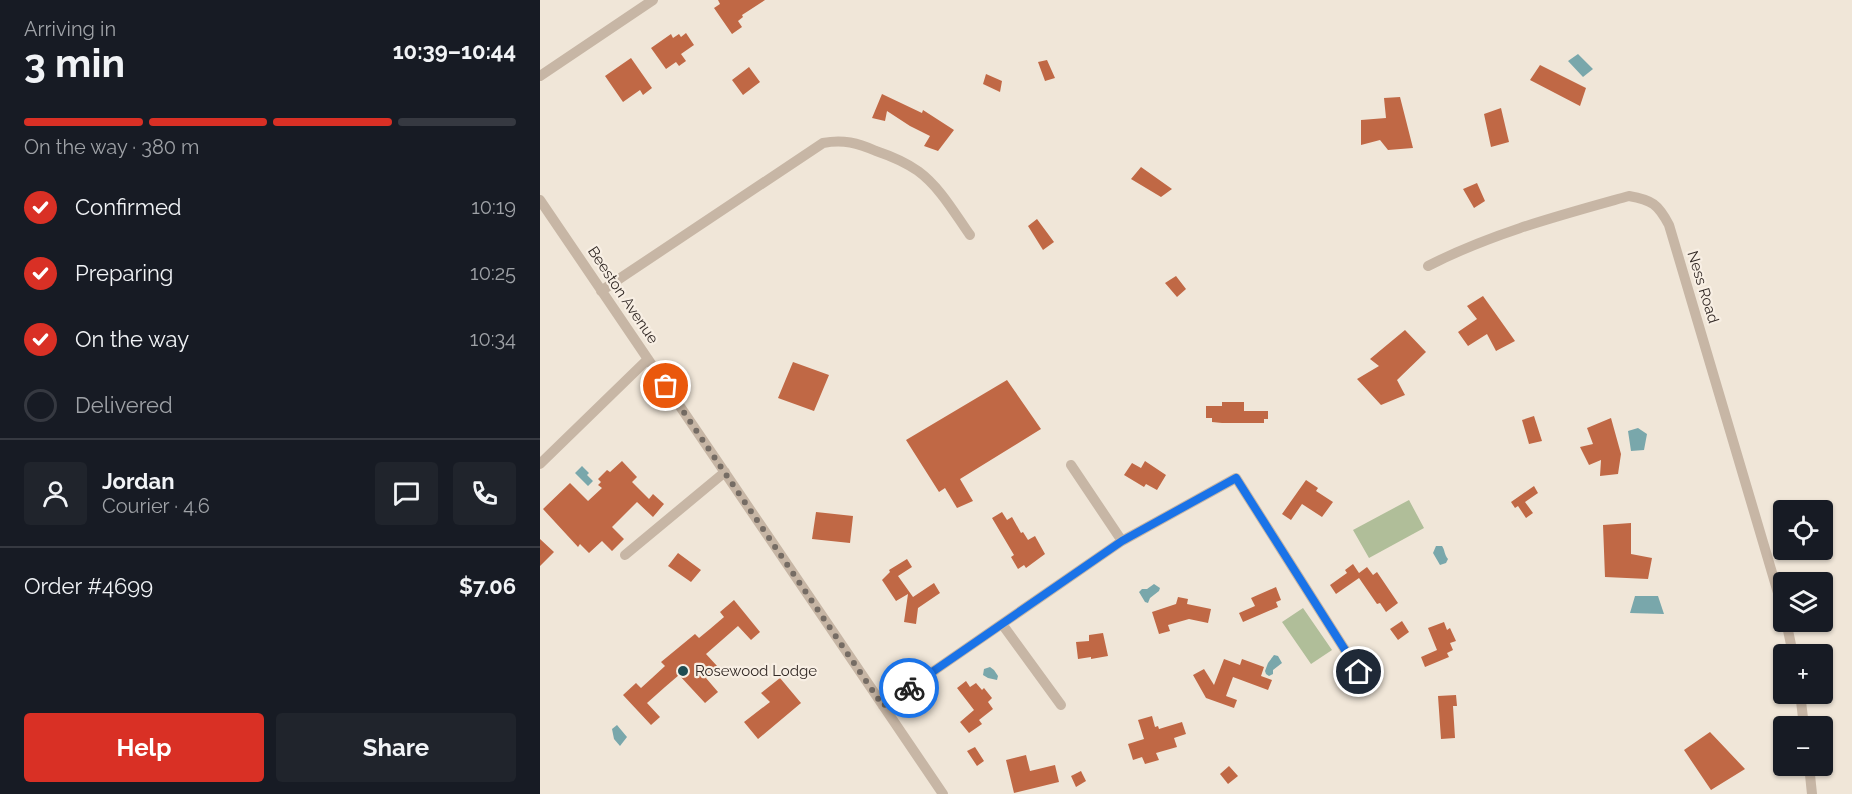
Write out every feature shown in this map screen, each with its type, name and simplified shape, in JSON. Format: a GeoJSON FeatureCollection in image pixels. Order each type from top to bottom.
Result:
{"type":"FeatureCollection","features":[{"type":"Feature","properties":{"kind":"street"},"geometry":{"type":"LineString","coordinates":[[540,76],[653,0]]}},
{"type":"Feature","properties":{"kind":"street"},"geometry":{"type":"LineString","coordinates":[[601,291],[823,143],[836,140],[854,142],[901,161],[920,172],[939,192],[970,235]]}},
{"type":"Feature","properties":{"kind":"street","name":"Ness Road"},"geometry":{"type":"LineString","coordinates":[[1428,266],[1455,252],[1518,228],[1629,196],[1648,199],[1661,210],[1669,225],[1773,576]]}},
{"type":"Feature","properties":{"kind":"street","name":"Beeston Avenue"},"geometry":{"type":"LineString","coordinates":[[540,200],[943,794]]}},
{"type":"Feature","properties":{"kind":"street"},"geometry":{"type":"LineString","coordinates":[[540,464],[648,359]]}},
{"type":"Feature","properties":{"kind":"street"},"geometry":{"type":"LineString","coordinates":[[1071,465],[1122,541]]}},
{"type":"Feature","properties":{"kind":"street"},"geometry":{"type":"LineString","coordinates":[[625,555],[725,472]]}},
{"type":"Feature","properties":{"kind":"street"},"geometry":{"type":"LineString","coordinates":[[883,706],[1122,541],[1236,478],[1359,672]]}},
{"type":"Feature","properties":{"kind":"street"},"geometry":{"type":"LineString","coordinates":[[1002,624],[1060,705]]}},
{"type":"Feature","properties":{"kind":"street"},"geometry":{"type":"LineString","coordinates":[[1810,776],[1812,794]]}},
{"type":"Feature","properties":{"kind":"green space"},"geometry":{"type":"Polygon","coordinates":[[[1409,500],[1424,528],[1369,558],[1353,530],[1409,500]]]}},
{"type":"Feature","properties":{"kind":"green space"},"geometry":{"type":"Polygon","coordinates":[[[1303,608],[1332,650],[1311,664],[1282,622],[1303,608]]]}},
{"type":"Feature","properties":{"kind":"water"},"geometry":{"type":"Polygon","coordinates":[[[1578,54],[1593,69],[1583,77],[1568,61],[1578,54]]]}},
{"type":"Feature","properties":{"kind":"water"},"geometry":{"type":"Polygon","coordinates":[[[1638,428],[1647,434],[1644,450],[1631,451],[1628,431],[1638,428]]]}},
{"type":"Feature","properties":{"kind":"water"},"geometry":{"type":"Polygon","coordinates":[[[582,466],[593,481],[588,486],[575,473],[582,466]]]}},
{"type":"Feature","properties":{"kind":"water"},"geometry":{"type":"Polygon","coordinates":[[[1436,546],[1442,546],[1448,559],[1446,563],[1440,565],[1433,553],[1436,546]]]}},
{"type":"Feature","properties":{"kind":"water"},"geometry":{"type":"Polygon","coordinates":[[[1154,584],[1160,588],[1159,591],[1150,598],[1148,603],[1145,602],[1139,592],[1154,584]]]}},
{"type":"Feature","properties":{"kind":"water"},"geometry":{"type":"Polygon","coordinates":[[[1635,596],[1658,596],[1664,614],[1630,613],[1635,596]]]}},
{"type":"Feature","properties":{"kind":"water"},"geometry":{"type":"Polygon","coordinates":[[[1274,655],[1278,656],[1282,663],[1269,676],[1265,671],[1274,655]]]}},
{"type":"Feature","properties":{"kind":"water"},"geometry":{"type":"Polygon","coordinates":[[[990,667],[998,676],[997,680],[983,675],[984,669],[990,667]]]}},
{"type":"Feature","properties":{"kind":"water"},"geometry":{"type":"Polygon","coordinates":[[[617,725],[627,737],[620,746],[614,739],[612,729],[617,725]]]}},
{"type":"Feature","properties":{"kind":"building"},"geometry":{"type":"Polygon","coordinates":[[[718,0],[765,0],[742,15],[743,17],[738,21],[742,27],[732,34],[714,8],[720,4],[718,0]]]}},
{"type":"Feature","properties":{"kind":"building"},"geometry":{"type":"Polygon","coordinates":[[[686,33],[694,45],[681,54],[686,61],[679,66],[676,62],[666,69],[651,48],[671,34],[673,38],[679,34],[681,37],[686,33]]]}},
{"type":"Feature","properties":{"kind":"building"},"geometry":{"type":"Polygon","coordinates":[[[631,58],[652,88],[643,95],[640,90],[623,102],[605,76],[631,58]]]}},
{"type":"Feature","properties":{"kind":"building"},"geometry":{"type":"Polygon","coordinates":[[[1047,60],[1055,78],[1045,81],[1038,62],[1047,60]]]}},
{"type":"Feature","properties":{"kind":"building"},"geometry":{"type":"Polygon","coordinates":[[[1540,65],[1586,88],[1580,106],[1530,80],[1540,65]]]}},
{"type":"Feature","properties":{"kind":"building"},"geometry":{"type":"Polygon","coordinates":[[[749,67],[760,82],[743,95],[732,80],[749,67]]]}},
{"type":"Feature","properties":{"kind":"building"},"geometry":{"type":"Polygon","coordinates":[[[986,74],[1002,81],[1000,92],[983,84],[986,74]]]}},
{"type":"Feature","properties":{"kind":"building"},"geometry":{"type":"Polygon","coordinates":[[[882,94],[922,113],[923,110],[954,130],[938,151],[924,146],[930,136],[887,111],[885,121],[872,118],[882,94]]]}},
{"type":"Feature","properties":{"kind":"building"},"geometry":{"type":"Polygon","coordinates":[[[1400,97],[1413,148],[1388,150],[1380,140],[1361,145],[1361,120],[1386,118],[1384,98],[1400,97]]]}},
{"type":"Feature","properties":{"kind":"building"},"geometry":{"type":"Polygon","coordinates":[[[1501,108],[1509,142],[1491,147],[1484,114],[1501,108]]]}},
{"type":"Feature","properties":{"kind":"building"},"geometry":{"type":"Polygon","coordinates":[[[1141,167],[1172,189],[1161,197],[1131,179],[1141,167]]]}},
{"type":"Feature","properties":{"kind":"building"},"geometry":{"type":"Polygon","coordinates":[[[1477,183],[1485,201],[1474,208],[1463,189],[1477,183]]]}},
{"type":"Feature","properties":{"kind":"building"},"geometry":{"type":"Polygon","coordinates":[[[1037,219],[1054,242],[1043,250],[1028,226],[1037,219]]]}},
{"type":"Feature","properties":{"kind":"building"},"geometry":{"type":"Polygon","coordinates":[[[1176,276],[1186,289],[1177,297],[1165,283],[1176,276]]]}},
{"type":"Feature","properties":{"kind":"building"},"geometry":{"type":"Polygon","coordinates":[[[1483,296],[1515,341],[1496,351],[1487,334],[1468,346],[1458,332],[1477,319],[1467,306],[1483,296]]]}},
{"type":"Feature","properties":{"kind":"building"},"geometry":{"type":"Polygon","coordinates":[[[1405,330],[1426,352],[1397,380],[1405,395],[1381,405],[1357,379],[1379,366],[1370,359],[1405,330]]]}},
{"type":"Feature","properties":{"kind":"building"},"geometry":{"type":"Polygon","coordinates":[[[793,362],[829,375],[814,411],[778,398],[793,362]]]}},
{"type":"Feature","properties":{"kind":"building"},"geometry":{"type":"Polygon","coordinates":[[[1007,380],[1041,429],[960,479],[973,501],[957,508],[945,488],[939,492],[906,440],[1007,380]]]}},
{"type":"Feature","properties":{"kind":"building"},"geometry":{"type":"Polygon","coordinates":[[[1222,402],[1244,402],[1244,411],[1268,411],[1268,419],[1264,419],[1264,423],[1222,423],[1212,422],[1212,418],[1206,418],[1206,406],[1222,406],[1222,402]]]}},
{"type":"Feature","properties":{"kind":"building"},"geometry":{"type":"Polygon","coordinates":[[[1534,416],[1542,441],[1529,444],[1522,420],[1534,416]]]}},
{"type":"Feature","properties":{"kind":"building"},"geometry":{"type":"Polygon","coordinates":[[[1611,418],[1621,454],[1618,474],[1600,476],[1601,460],[1589,465],[1580,447],[1593,444],[1587,428],[1611,418]]]}},
{"type":"Feature","properties":{"kind":"building"},"geometry":{"type":"Polygon","coordinates":[[[622,461],[637,477],[632,482],[649,499],[653,494],[664,504],[653,517],[637,502],[612,527],[624,539],[612,551],[602,541],[589,553],[580,544],[578,547],[543,509],[570,483],[588,501],[602,488],[598,485],[601,482],[598,479],[622,461]]]}},
{"type":"Feature","properties":{"kind":"building"},"geometry":{"type":"Polygon","coordinates":[[[1145,461],[1166,475],[1157,490],[1146,484],[1144,487],[1124,475],[1132,463],[1141,468],[1145,461]]]}},
{"type":"Feature","properties":{"kind":"building"},"geometry":{"type":"Polygon","coordinates":[[[1306,480],[1318,488],[1316,491],[1333,502],[1322,517],[1302,504],[1291,520],[1282,514],[1306,480]]]}},
{"type":"Feature","properties":{"kind":"building"},"geometry":{"type":"Polygon","coordinates":[[[1534,486],[1538,493],[1525,502],[1533,513],[1526,518],[1518,506],[1515,508],[1511,502],[1534,486]]]}},
{"type":"Feature","properties":{"kind":"building"},"geometry":{"type":"Polygon","coordinates":[[[816,512],[853,516],[850,543],[812,539],[816,512]]]}},
{"type":"Feature","properties":{"kind":"building"},"geometry":{"type":"Polygon","coordinates":[[[1002,512],[1007,520],[1012,517],[1028,540],[1035,536],[1045,554],[1026,568],[1024,565],[1018,569],[1011,557],[1014,555],[992,518],[1002,512]]]}},
{"type":"Feature","properties":{"kind":"building"},"geometry":{"type":"Polygon","coordinates":[[[1631,523],[1631,554],[1652,558],[1648,579],[1605,577],[1603,525],[1631,523]]]}},
{"type":"Feature","properties":{"kind":"building"},"geometry":{"type":"Polygon","coordinates":[[[540,539],[554,552],[540,566],[540,539]]]}},
{"type":"Feature","properties":{"kind":"building"},"geometry":{"type":"Polygon","coordinates":[[[678,553],[701,570],[691,582],[668,566],[678,553]]]}},
{"type":"Feature","properties":{"kind":"building"},"geometry":{"type":"Polygon","coordinates":[[[907,559],[912,567],[898,576],[913,597],[934,583],[940,593],[918,608],[916,624],[904,622],[908,594],[896,601],[882,580],[890,572],[889,570],[907,559]]]}},
{"type":"Feature","properties":{"kind":"building"},"geometry":{"type":"Polygon","coordinates":[[[1353,564],[1359,573],[1367,567],[1373,575],[1377,572],[1398,603],[1386,612],[1380,603],[1377,604],[1359,578],[1336,594],[1330,585],[1347,573],[1345,570],[1353,564]]]}},
{"type":"Feature","properties":{"kind":"building"},"geometry":{"type":"Polygon","coordinates":[[[1276,587],[1281,600],[1276,602],[1278,607],[1243,622],[1239,613],[1255,606],[1251,598],[1276,587]]]}},
{"type":"Feature","properties":{"kind":"building"},"geometry":{"type":"Polygon","coordinates":[[[1178,597],[1188,599],[1187,604],[1211,609],[1208,623],[1189,619],[1168,625],[1170,631],[1159,634],[1152,612],[1176,604],[1178,597]]]}},
{"type":"Feature","properties":{"kind":"building"},"geometry":{"type":"Polygon","coordinates":[[[734,600],[760,632],[751,640],[738,626],[706,654],[718,667],[706,678],[718,692],[705,703],[679,675],[647,703],[660,717],[651,725],[623,695],[636,683],[641,688],[665,666],[661,662],[695,634],[699,638],[710,629],[724,617],[720,612],[734,600]]]}},
{"type":"Feature","properties":{"kind":"building"},"geometry":{"type":"Polygon","coordinates":[[[1402,621],[1409,632],[1398,640],[1390,629],[1402,621]]]}},
{"type":"Feature","properties":{"kind":"building"},"geometry":{"type":"Polygon","coordinates":[[[1444,622],[1447,630],[1450,628],[1456,641],[1450,643],[1453,650],[1447,653],[1449,657],[1425,667],[1421,657],[1437,650],[1428,628],[1444,622]]]}},
{"type":"Feature","properties":{"kind":"building"},"geometry":{"type":"Polygon","coordinates":[[[1103,633],[1108,656],[1078,659],[1076,642],[1089,641],[1089,635],[1103,633]]]}},
{"type":"Feature","properties":{"kind":"building"},"geometry":{"type":"Polygon","coordinates":[[[1224,659],[1240,665],[1242,659],[1264,667],[1261,676],[1272,680],[1268,690],[1233,677],[1226,696],[1237,700],[1234,708],[1206,698],[1193,675],[1204,669],[1214,685],[1224,659]]]}},
{"type":"Feature","properties":{"kind":"building"},"geometry":{"type":"Polygon","coordinates":[[[780,678],[801,703],[758,739],[744,722],[770,702],[761,693],[780,678]]]}},
{"type":"Feature","properties":{"kind":"building"},"geometry":{"type":"Polygon","coordinates":[[[966,681],[970,687],[976,683],[982,690],[984,688],[992,698],[988,702],[993,709],[979,720],[982,724],[969,733],[960,722],[974,710],[957,688],[966,681]]]}},
{"type":"Feature","properties":{"kind":"building"},"geometry":{"type":"Polygon","coordinates":[[[1456,695],[1457,706],[1453,706],[1455,738],[1441,739],[1438,696],[1456,695]]]}},
{"type":"Feature","properties":{"kind":"building"},"geometry":{"type":"Polygon","coordinates":[[[1152,716],[1155,727],[1158,726],[1159,729],[1182,722],[1186,734],[1174,738],[1177,747],[1156,753],[1159,760],[1145,764],[1142,757],[1133,760],[1128,744],[1144,739],[1138,720],[1152,716]]]}},
{"type":"Feature","properties":{"kind":"building"},"geometry":{"type":"Polygon","coordinates":[[[1710,732],[1745,769],[1711,790],[1684,750],[1710,732]]]}},
{"type":"Feature","properties":{"kind":"building"},"geometry":{"type":"Polygon","coordinates":[[[975,747],[984,761],[977,766],[967,751],[975,747]]]}},
{"type":"Feature","properties":{"kind":"building"},"geometry":{"type":"Polygon","coordinates":[[[1026,755],[1030,771],[1055,765],[1059,782],[1014,793],[1006,760],[1026,755]]]}},
{"type":"Feature","properties":{"kind":"building"},"geometry":{"type":"Polygon","coordinates":[[[1229,766],[1238,776],[1228,784],[1220,774],[1229,766]]]}},
{"type":"Feature","properties":{"kind":"building"},"geometry":{"type":"Polygon","coordinates":[[[1081,771],[1086,781],[1076,787],[1071,776],[1081,771]]]}},
{"type":"Feature","properties":{"kind":"way so far"},"geometry":{"type":"LineString","coordinates":[[666,386],[883,706],[909,688]]}},
{"type":"Feature","properties":{"kind":"place","name":"Rosewood Lodge"},"geometry":{"type":"Point","coordinates":[683,671]}},
{"type":"Feature","properties":{"kind":"route"},"geometry":{"type":"LineString","coordinates":[[909,688],[1122,541],[1236,478],[1359,672]]}}]}
